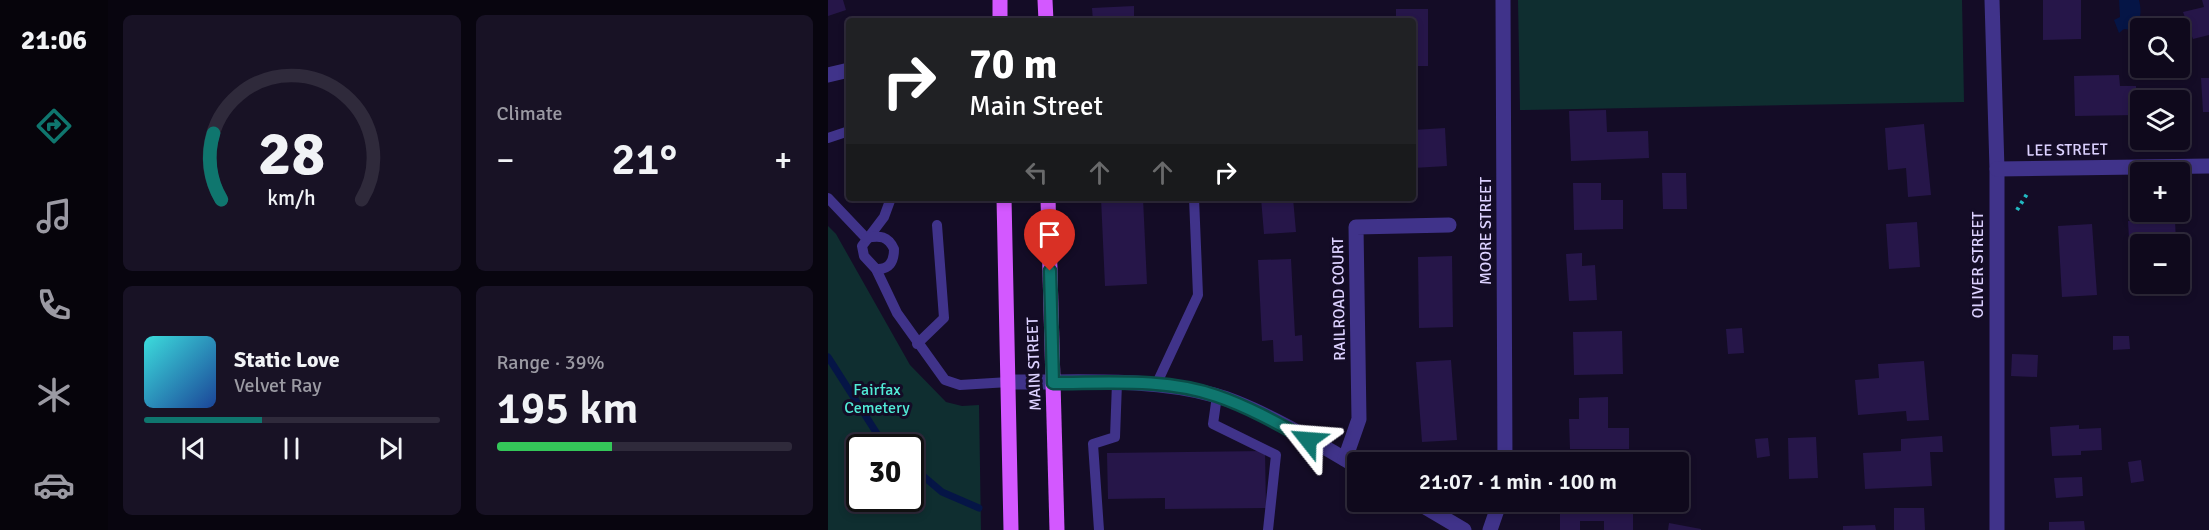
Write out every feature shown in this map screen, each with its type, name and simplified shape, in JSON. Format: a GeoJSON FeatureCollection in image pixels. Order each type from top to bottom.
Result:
{"type":"FeatureCollection","features":[{"type":"Feature","properties":{"kind":"main road"},"geometry":{"type":"LineString","coordinates":[[999,0],[1000,18]]}},
{"type":"Feature","properties":{"kind":"main road"},"geometry":{"type":"LineString","coordinates":[[1046,0],[1046,18]]}},
{"type":"Feature","properties":{"kind":"main road","name":"MAIN STREET"},"geometry":{"type":"LineString","coordinates":[[1004,201],[1011,530]]}},
{"type":"Feature","properties":{"kind":"main road","name":"MAIN STREET"},"geometry":{"type":"LineString","coordinates":[[1048,201],[1057,530]]}},
{"type":"Feature","properties":{"kind":"street","name":"MOORE STREET"},"geometry":{"type":"LineString","coordinates":[[1503,0],[1505,452]]}},
{"type":"Feature","properties":{"kind":"street","name":"OLIVER STREET"},"geometry":{"type":"LineString","coordinates":[[1992,0],[1997,169],[1997,530]]}},
{"type":"Feature","properties":{"kind":"street"},"geometry":{"type":"LineString","coordinates":[[828,75],[846,71]]}},
{"type":"Feature","properties":{"kind":"street","name":"LEE STREET"},"geometry":{"type":"LineString","coordinates":[[1997,169],[2209,165]]}},
{"type":"Feature","properties":{"kind":"street","name":"RAILROAD COURT"},"geometry":{"type":"LineString","coordinates":[[1353,452],[1359,419],[1356,228],[1449,225]]}},
{"type":"Feature","properties":{"kind":"street"},"geometry":{"type":"LineString","coordinates":[[1009,382],[1156,385],[1217,396],[1253,411],[1347,461]]}},
{"type":"Feature","properties":{"kind":"street"},"geometry":{"type":"LineString","coordinates":[[1434,512],[1464,530]]}},
{"type":"Feature","properties":{"kind":"street"},"geometry":{"type":"LineString","coordinates":[[1490,530],[1496,512]]}},
{"type":"Feature","properties":{"kind":"lane"},"geometry":{"type":"LineString","coordinates":[[828,138],[846,132]]}},
{"type":"Feature","properties":{"kind":"lane"},"geometry":{"type":"LineString","coordinates":[[828,198],[866,238],[883,237],[890,241],[894,249],[890,265],[884,269],[876,269]]}},
{"type":"Feature","properties":{"kind":"lane"},"geometry":{"type":"LineString","coordinates":[[890,201],[884,217],[862,246],[864,256],[876,269],[897,313],[917,344],[945,380],[960,385],[1009,382]]}},
{"type":"Feature","properties":{"kind":"lane"},"geometry":{"type":"LineString","coordinates":[[1156,385],[1198,295],[1194,201]]}},
{"type":"Feature","properties":{"kind":"lane"},"geometry":{"type":"LineString","coordinates":[[917,344],[944,318],[937,225]]}},
{"type":"Feature","properties":{"kind":"lane"},"geometry":{"type":"LineString","coordinates":[[1099,530],[1093,444],[1115,437],[1118,383]]}},
{"type":"Feature","properties":{"kind":"lane"},"geometry":{"type":"LineString","coordinates":[[1217,396],[1213,424],[1276,455],[1268,530]]}},
{"type":"Feature","properties":{"kind":"green space"},"geometry":{"type":"Polygon","coordinates":[[[1518,0],[1962,0],[1964,102],[1520,110],[1518,0]]]}},
{"type":"Feature","properties":{"kind":"green space","name":"Fairfax Cemetery"},"geometry":{"type":"Polygon","coordinates":[[[828,226],[836,234],[910,365],[946,402],[962,406],[979,405],[981,530],[828,530],[828,226]]]}},
{"type":"Feature","properties":{"kind":"shaded area"},"geometry":{"type":"Polygon","coordinates":[[[2119,0],[2139,0],[2139,18],[2130,18],[2130,30],[2124,29],[2119,33],[2114,20],[2120,17],[2119,0]]]}},
{"type":"Feature","properties":{"kind":"building"},"geometry":{"type":"Polygon","coordinates":[[[828,0],[843,0],[846,10],[828,16],[828,0]]]}},
{"type":"Feature","properties":{"kind":"building"},"geometry":{"type":"Polygon","coordinates":[[[2043,0],[2081,0],[2081,39],[2043,40],[2043,0]]]}},
{"type":"Feature","properties":{"kind":"building"},"geometry":{"type":"Polygon","coordinates":[[[2202,0],[2209,0],[2209,35],[2193,39],[2190,31],[2190,18],[2185,18],[2183,12],[2204,7],[2202,0]]]}},
{"type":"Feature","properties":{"kind":"building"},"geometry":{"type":"Polygon","coordinates":[[[1134,6],[1134,18],[1093,18],[1092,8],[1134,6]]]}},
{"type":"Feature","properties":{"kind":"building"},"geometry":{"type":"Polygon","coordinates":[[[1396,9],[1428,9],[1428,66],[1416,66],[1416,18],[1396,18],[1396,9]]]}},
{"type":"Feature","properties":{"kind":"building"},"geometry":{"type":"Polygon","coordinates":[[[2119,75],[2120,86],[2136,86],[2136,90],[2130,90],[2130,115],[2075,116],[2074,76],[2119,75]]]}},
{"type":"Feature","properties":{"kind":"building"},"geometry":{"type":"Polygon","coordinates":[[[2201,78],[2209,78],[2209,112],[2203,112],[2201,78]]]}},
{"type":"Feature","properties":{"kind":"building"},"geometry":{"type":"Polygon","coordinates":[[[1606,110],[1607,132],[1648,131],[1649,158],[1571,161],[1569,111],[1606,110]]]}},
{"type":"Feature","properties":{"kind":"building"},"geometry":{"type":"Polygon","coordinates":[[[1924,124],[1931,195],[1908,197],[1906,168],[1888,170],[1885,128],[1924,124]]]}},
{"type":"Feature","properties":{"kind":"building"},"geometry":{"type":"Polygon","coordinates":[[[1445,128],[1447,166],[1416,168],[1416,130],[1445,128]]]}},
{"type":"Feature","properties":{"kind":"building"},"geometry":{"type":"Polygon","coordinates":[[[1662,173],[1686,173],[1687,209],[1663,209],[1662,173]]]}},
{"type":"Feature","properties":{"kind":"building"},"geometry":{"type":"Polygon","coordinates":[[[1573,183],[1601,183],[1601,200],[1623,200],[1623,229],[1574,230],[1573,183]]]}},
{"type":"Feature","properties":{"kind":"building"},"geometry":{"type":"Polygon","coordinates":[[[1101,201],[1143,201],[1147,284],[1105,286],[1101,201]]]}},
{"type":"Feature","properties":{"kind":"building"},"geometry":{"type":"Polygon","coordinates":[[[1261,201],[1293,201],[1296,232],[1264,234],[1261,201]]]}},
{"type":"Feature","properties":{"kind":"building"},"geometry":{"type":"Polygon","coordinates":[[[2128,221],[2175,222],[2176,234],[2130,234],[2130,257],[2128,221]]]}},
{"type":"Feature","properties":{"kind":"building"},"geometry":{"type":"Polygon","coordinates":[[[1917,222],[1920,267],[1889,269],[1886,224],[1917,222]]]}},
{"type":"Feature","properties":{"kind":"building"},"geometry":{"type":"Polygon","coordinates":[[[2092,224],[2097,295],[2062,297],[2058,226],[2092,224]]]}},
{"type":"Feature","properties":{"kind":"building"},"geometry":{"type":"Polygon","coordinates":[[[1582,253],[1582,266],[1595,265],[1597,300],[1569,301],[1566,254],[1582,253]]]}},
{"type":"Feature","properties":{"kind":"building"},"geometry":{"type":"Polygon","coordinates":[[[1452,256],[1453,327],[1419,328],[1418,257],[1452,256]]]}},
{"type":"Feature","properties":{"kind":"building"},"geometry":{"type":"Polygon","coordinates":[[[1291,259],[1295,336],[1302,335],[1303,361],[1274,362],[1273,340],[1262,341],[1258,260],[1291,259]]]}},
{"type":"Feature","properties":{"kind":"building"},"geometry":{"type":"Polygon","coordinates":[[[1742,328],[1744,353],[1728,354],[1726,329],[1742,328]]]}},
{"type":"Feature","properties":{"kind":"building"},"geometry":{"type":"Polygon","coordinates":[[[1622,331],[1623,374],[1574,375],[1573,332],[1622,331]]]}},
{"type":"Feature","properties":{"kind":"building"},"geometry":{"type":"Polygon","coordinates":[[[2113,336],[2129,336],[2130,349],[2113,350],[2113,336]]]}},
{"type":"Feature","properties":{"kind":"building"},"geometry":{"type":"Polygon","coordinates":[[[2012,354],[2038,355],[2037,377],[2011,376],[2012,354]]]}},
{"type":"Feature","properties":{"kind":"building"},"geometry":{"type":"Polygon","coordinates":[[[1451,360],[1457,440],[1422,442],[1416,362],[1451,360]]]}},
{"type":"Feature","properties":{"kind":"building"},"geometry":{"type":"Polygon","coordinates":[[[1924,361],[1929,420],[1907,421],[1906,411],[1858,415],[1855,380],[1879,378],[1878,364],[1924,361]]]}},
{"type":"Feature","properties":{"kind":"building"},"geometry":{"type":"Polygon","coordinates":[[[1608,397],[1608,428],[1629,428],[1629,449],[1570,449],[1569,419],[1579,419],[1579,398],[1608,397]]]}},
{"type":"Feature","properties":{"kind":"building"},"geometry":{"type":"Polygon","coordinates":[[[2079,425],[2079,429],[2101,428],[2102,450],[2081,451],[2081,455],[2052,456],[2050,427],[2079,425]]]}},
{"type":"Feature","properties":{"kind":"building"},"geometry":{"type":"Polygon","coordinates":[[[1942,436],[1943,452],[1930,452],[1932,486],[1865,489],[1863,453],[1901,451],[1901,439],[1942,436]]]}},
{"type":"Feature","properties":{"kind":"building"},"geometry":{"type":"Polygon","coordinates":[[[1816,437],[1818,478],[1789,479],[1788,438],[1816,437]]]}},
{"type":"Feature","properties":{"kind":"building"},"geometry":{"type":"Polygon","coordinates":[[[1768,438],[1770,456],[1757,458],[1755,439],[1768,438]]]}},
{"type":"Feature","properties":{"kind":"building"},"geometry":{"type":"Polygon","coordinates":[[[1265,451],[1266,508],[1165,509],[1165,498],[1108,499],[1107,453],[1265,451]]]}},
{"type":"Feature","properties":{"kind":"building"},"geometry":{"type":"Polygon","coordinates":[[[2141,460],[2144,481],[2131,483],[2128,462],[2141,460]]]}},
{"type":"Feature","properties":{"kind":"building"},"geometry":{"type":"Polygon","coordinates":[[[2082,477],[2083,496],[2056,498],[2054,478],[2082,477]]]}},
{"type":"Feature","properties":{"kind":"building"},"geometry":{"type":"Polygon","coordinates":[[[1894,508],[1924,508],[1925,530],[1894,530],[1894,508]]]}},
{"type":"Feature","properties":{"kind":"building"},"geometry":{"type":"Polygon","coordinates":[[[1560,512],[1633,512],[1633,530],[1604,530],[1604,521],[1580,521],[1580,530],[1560,530],[1560,512]]]}},
{"type":"Feature","properties":{"kind":"building"},"geometry":{"type":"Polygon","coordinates":[[[2084,521],[2085,530],[2049,530],[2049,522],[2084,521]]]}},
{"type":"Feature","properties":{"kind":"building"},"geometry":{"type":"Polygon","coordinates":[[[1669,523],[1701,529],[1701,530],[1668,530],[1669,523]]]}},
{"type":"Feature","properties":{"kind":"building"},"geometry":{"type":"Polygon","coordinates":[[[1875,525],[1876,530],[1843,530],[1843,526],[1875,525]]]}},
{"type":"Feature","properties":{"kind":"waterway"},"geometry":{"type":"LineString","coordinates":[[828,357],[877,434]]}},
{"type":"Feature","properties":{"kind":"waterway"},"geometry":{"type":"LineString","coordinates":[[924,477],[942,492],[979,508]]}},
{"type":"Feature","properties":{"kind":"route"},"geometry":{"type":"LineString","coordinates":[[1050,271],[1053,383],[1144,384],[1184,388],[1217,396],[1253,411],[1308,440]]}}]}
